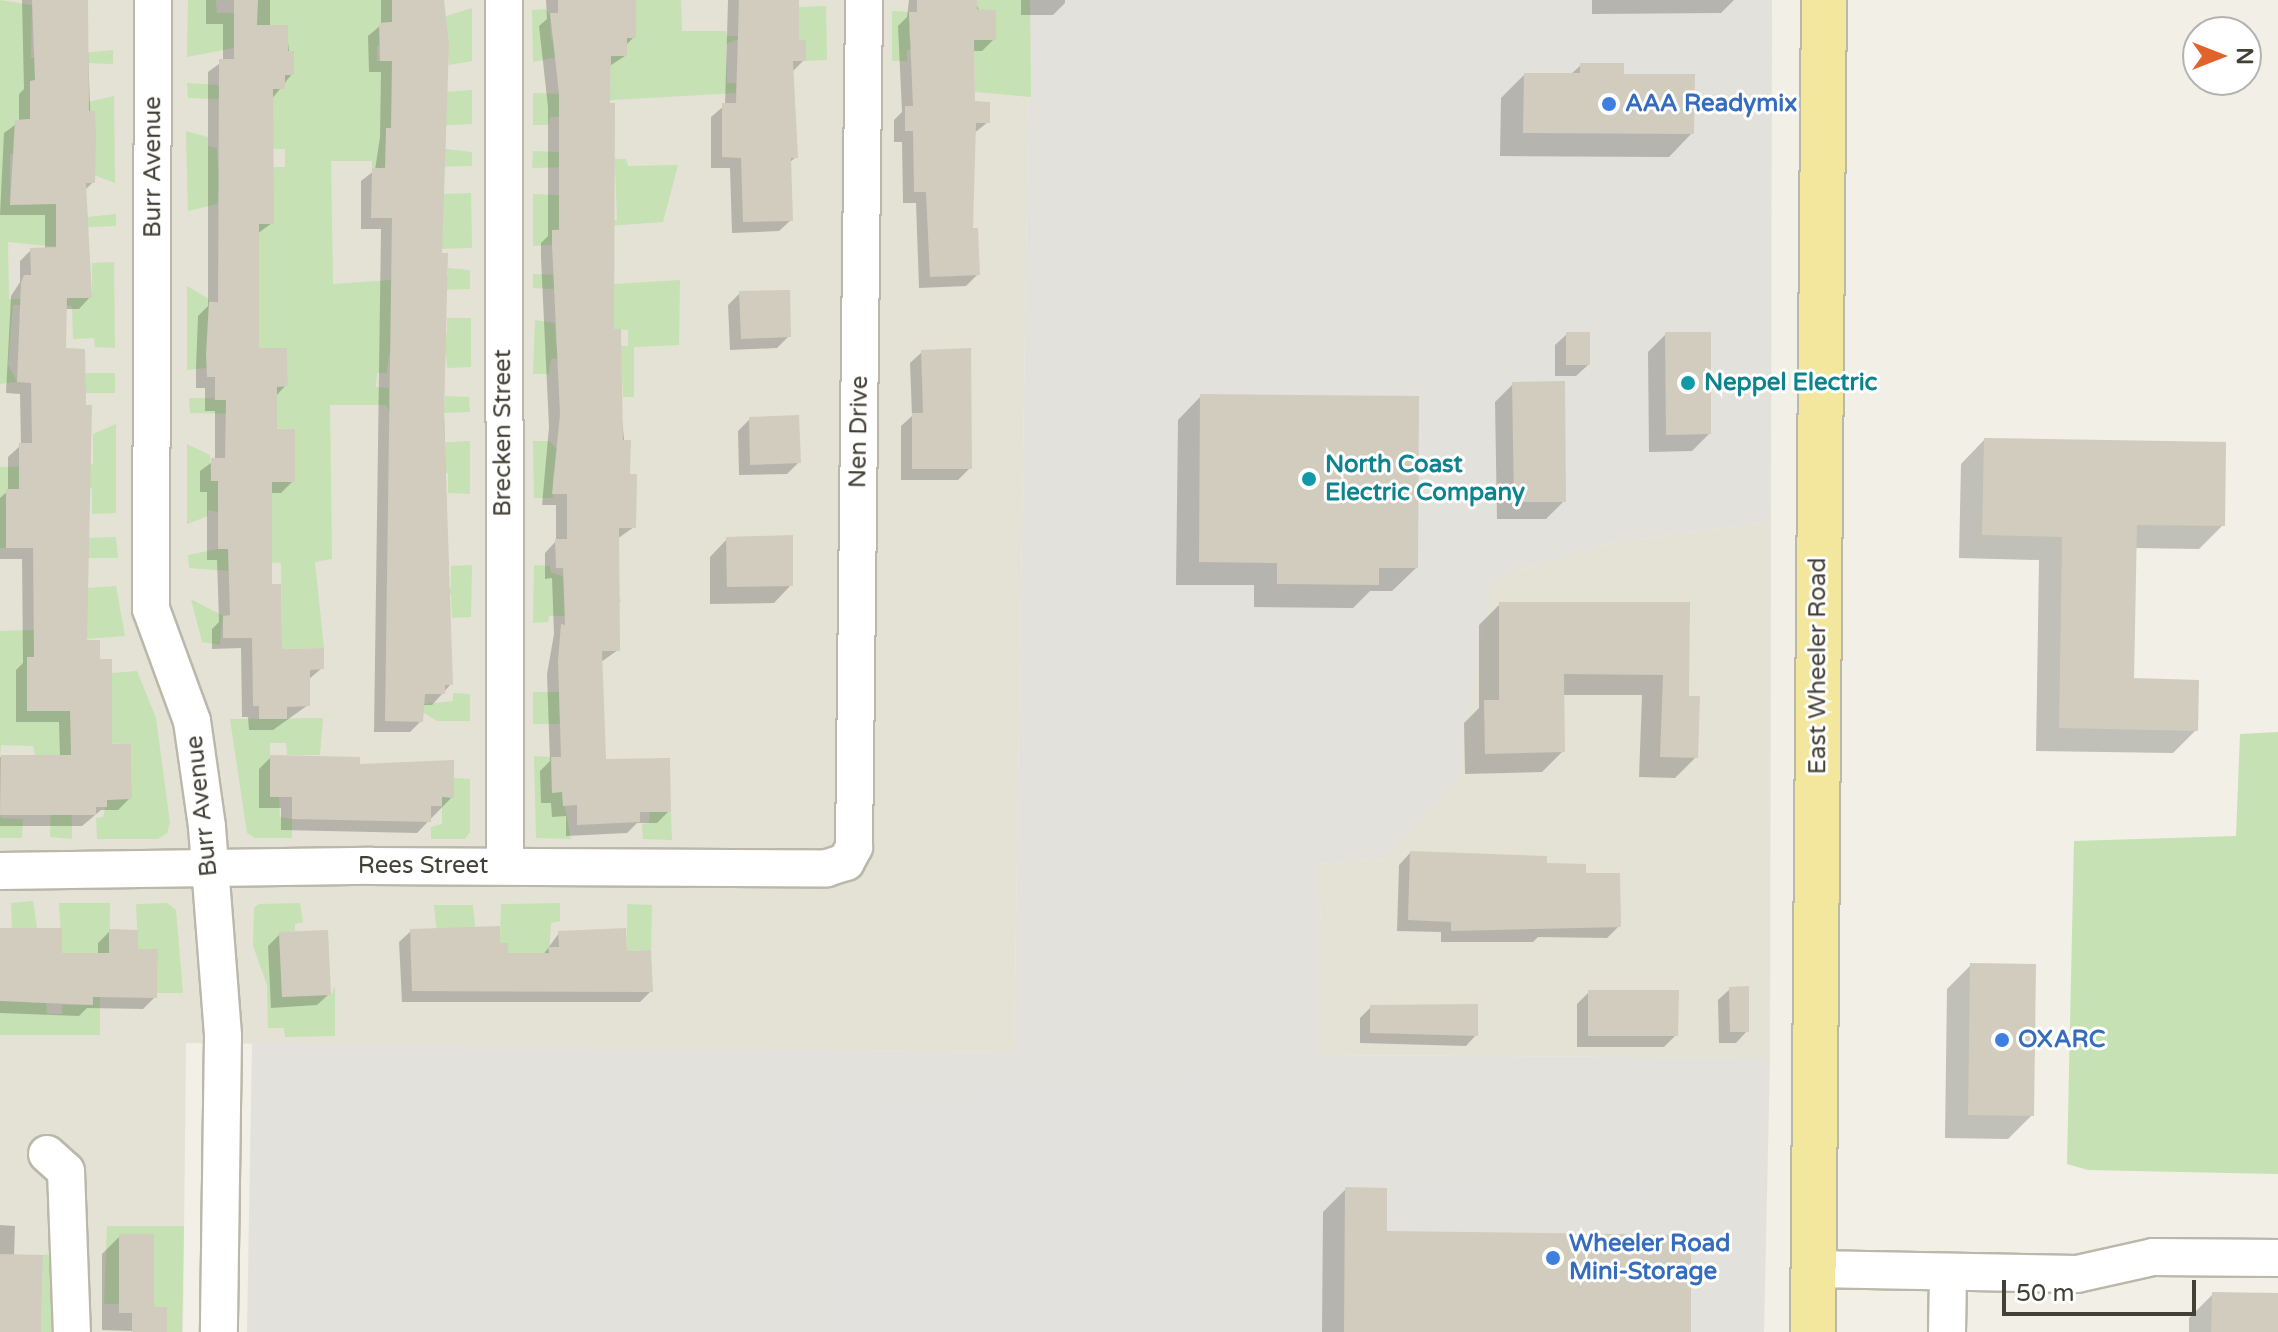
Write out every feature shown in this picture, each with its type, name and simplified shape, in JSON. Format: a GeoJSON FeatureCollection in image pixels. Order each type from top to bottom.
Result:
{"type":"FeatureCollection","features":[{"type":"Feature","properties":{"kind":"main road","name":"East Wheeler Road"},"geometry":{"type":"LineString","coordinates":[[1813,1332],[1824,0]]}},
{"type":"Feature","properties":{"kind":"street","name":"Burr Avenue"},"geometry":{"type":"LineString","coordinates":[[153,0],[151,609],[195,735],[210,870],[223,1036],[219,1332]]}},
{"type":"Feature","properties":{"kind":"street","name":"Brecken Street"},"geometry":{"type":"LineString","coordinates":[[504,0],[505,866]]}},
{"type":"Feature","properties":{"kind":"street","name":"Nen Drive"},"geometry":{"type":"LineString","coordinates":[[846,862],[854,847],[864,0]]}},
{"type":"Feature","properties":{"kind":"street","name":"Rees Street"},"geometry":{"type":"LineString","coordinates":[[0,871],[505,866],[827,868],[846,862]]}},
{"type":"Feature","properties":{"kind":"street"},"geometry":{"type":"LineString","coordinates":[[47,1154],[66,1171],[72,1332]]}},
{"type":"Feature","properties":{"kind":"street"},"geometry":{"type":"LineString","coordinates":[[1814,1269],[2077,1274],[2153,1257],[2278,1258]]}},
{"type":"Feature","properties":{"kind":"street"},"geometry":{"type":"LineString","coordinates":[[1947,1332],[1948,1272]]}},
{"type":"Feature","properties":{"kind":"shaded area"},"geometry":{"type":"Polygon","coordinates":[[[0,0],[1030,0],[1014,1052],[186,1043],[183,1332],[0,1332],[0,0]]]}},
{"type":"Feature","properties":{"kind":"shaded area"},"geometry":{"type":"Polygon","coordinates":[[[1030,0],[1772,0],[1771,522],[1611,543],[1492,579],[1457,782],[1384,859],[1320,864],[1322,1055],[1770,1058],[1764,1332],[247,1332],[252,1043],[1014,1052],[1030,0]]]}},
{"type":"Feature","properties":{"kind":"shaded area"},"geometry":{"type":"Polygon","coordinates":[[[1771,522],[1770,1058],[1321,1055],[1320,864],[1384,859],[1482,623],[1492,579],[1611,543],[1771,522]]]}},
{"type":"Feature","properties":{"kind":"shaded area"},"geometry":{"type":"Polygon","coordinates":[[[1209,1071],[1200,1332],[826,1332],[820,1145],[826,1117],[945,1092],[1209,1071]]]}},
{"type":"Feature","properties":{"kind":"shaded area"},"geometry":{"type":"Polygon","coordinates":[[[1405,1171],[1654,1172],[1654,1203],[1405,1202],[1405,1171]]]}},
{"type":"Feature","properties":{"kind":"green space"},"geometry":{"type":"Polygon","coordinates":[[[0,0],[32,5],[31,58],[113,50],[113,64],[87,63],[65,80],[30,81],[31,119],[15,120],[15,136],[95,135],[95,111],[88,111],[88,102],[114,96],[115,183],[94,175],[94,153],[10,154],[10,204],[56,204],[57,220],[116,214],[116,226],[88,227],[58,247],[8,242],[9,299],[92,298],[92,263],[114,262],[115,348],[95,347],[94,338],[73,339],[72,306],[13,305],[8,364],[17,382],[0,384],[0,0]]]}},
{"type":"Feature","properties":{"kind":"green space"},"geometry":{"type":"Polygon","coordinates":[[[188,0],[216,0],[217,13],[257,13],[258,0],[392,0],[392,22],[379,23],[380,37],[472,8],[472,61],[449,65],[448,45],[377,46],[377,61],[392,61],[392,96],[472,90],[472,124],[387,128],[386,142],[472,152],[472,166],[372,168],[372,161],[331,161],[333,284],[448,276],[448,268],[470,270],[470,289],[394,291],[436,333],[447,333],[447,318],[471,318],[471,367],[447,368],[446,356],[389,354],[387,373],[377,373],[376,387],[389,388],[389,406],[444,409],[445,396],[469,397],[470,412],[391,415],[386,405],[330,405],[332,559],[315,562],[324,648],[282,649],[281,563],[249,561],[229,571],[189,568],[188,555],[218,549],[272,548],[272,494],[218,494],[218,512],[208,510],[208,516],[187,524],[187,444],[210,455],[211,481],[294,482],[295,429],[250,428],[249,414],[190,413],[189,398],[276,399],[277,387],[288,386],[287,348],[220,349],[207,368],[187,370],[187,286],[209,299],[209,321],[243,260],[218,260],[219,188],[218,204],[188,211],[186,131],[208,137],[208,146],[217,148],[218,167],[285,167],[285,149],[273,149],[245,100],[188,98],[187,83],[285,89],[285,75],[294,74],[294,52],[288,51],[288,25],[235,25],[234,48],[187,57],[188,0]]]}},
{"type":"Feature","properties":{"kind":"green space"},"geometry":{"type":"Polygon","coordinates":[[[636,0],[681,0],[682,31],[726,31],[727,36],[794,37],[799,7],[826,6],[827,60],[806,61],[805,40],[736,40],[726,44],[727,83],[736,83],[736,93],[560,103],[559,117],[550,117],[548,125],[533,125],[533,93],[610,95],[611,56],[626,56],[627,43],[533,62],[532,10],[545,9],[550,15],[551,39],[636,38],[636,0]]]}},
{"type":"Feature","properties":{"kind":"green space"},"geometry":{"type":"Polygon","coordinates":[[[977,0],[1030,0],[1031,97],[975,92],[974,42],[907,50],[907,61],[892,61],[892,11],[909,12],[909,39],[996,40],[996,10],[977,9],[977,0]]]}},
{"type":"Feature","properties":{"kind":"green space"},"geometry":{"type":"Polygon","coordinates":[[[533,151],[559,152],[559,158],[626,159],[628,166],[678,165],[663,222],[552,230],[552,245],[533,246],[533,194],[580,196],[582,222],[617,220],[615,166],[532,168],[533,151]]]}},
{"type":"Feature","properties":{"kind":"green space"},"geometry":{"type":"Polygon","coordinates":[[[471,193],[472,248],[437,249],[442,194],[471,193]]]}},
{"type":"Feature","properties":{"kind":"green space"},"geometry":{"type":"Polygon","coordinates":[[[533,274],[564,275],[565,287],[680,280],[679,345],[634,347],[634,397],[623,397],[621,354],[551,359],[549,374],[533,374],[535,320],[555,323],[556,346],[628,346],[628,330],[614,329],[614,292],[533,288],[533,274]]]}},
{"type":"Feature","properties":{"kind":"green space"},"geometry":{"type":"Polygon","coordinates":[[[85,373],[115,373],[115,393],[69,393],[85,373]]]}},
{"type":"Feature","properties":{"kind":"green space"},"geometry":{"type":"Polygon","coordinates":[[[116,424],[116,513],[92,514],[92,488],[68,488],[67,465],[93,464],[93,434],[116,424]]]}},
{"type":"Feature","properties":{"kind":"green space"},"geometry":{"type":"Polygon","coordinates":[[[470,441],[470,494],[448,493],[448,473],[402,472],[433,443],[470,441]]]}},
{"type":"Feature","properties":{"kind":"green space"},"geometry":{"type":"Polygon","coordinates":[[[533,441],[549,441],[557,449],[615,474],[553,473],[553,498],[534,498],[533,441]]]}},
{"type":"Feature","properties":{"kind":"green space"},"geometry":{"type":"Polygon","coordinates":[[[34,466],[28,489],[6,489],[6,548],[0,548],[0,467],[34,466]]]}},
{"type":"Feature","properties":{"kind":"green space"},"geometry":{"type":"Polygon","coordinates":[[[116,537],[118,558],[87,558],[83,538],[116,537]]]}},
{"type":"Feature","properties":{"kind":"green space"},"geometry":{"type":"Polygon","coordinates":[[[472,565],[471,617],[452,618],[451,594],[441,594],[440,589],[451,588],[451,566],[472,565]]]}},
{"type":"Feature","properties":{"kind":"green space"},"geometry":{"type":"Polygon","coordinates":[[[534,565],[550,566],[551,572],[619,596],[621,602],[586,602],[573,616],[549,616],[548,622],[533,623],[534,565]]]}},
{"type":"Feature","properties":{"kind":"green space"},"geometry":{"type":"Polygon","coordinates":[[[116,586],[125,636],[73,640],[72,657],[27,657],[27,710],[112,711],[112,673],[137,671],[156,718],[170,823],[167,833],[158,839],[97,839],[96,818],[103,817],[107,800],[132,798],[131,744],[71,743],[72,839],[50,837],[52,755],[35,755],[33,746],[1,745],[0,763],[0,631],[87,628],[87,588],[116,586]]]}},
{"type":"Feature","properties":{"kind":"green space"},"geometry":{"type":"Polygon","coordinates":[[[191,599],[223,616],[220,645],[202,642],[191,599]]]}},
{"type":"Feature","properties":{"kind":"green space"},"geometry":{"type":"Polygon","coordinates":[[[533,692],[559,692],[560,724],[533,724],[533,692]]]}},
{"type":"Feature","properties":{"kind":"green space"},"geometry":{"type":"Polygon","coordinates":[[[453,693],[470,694],[470,721],[437,721],[424,713],[424,704],[453,701],[453,693]]]}},
{"type":"Feature","properties":{"kind":"green space"},"geometry":{"type":"Polygon","coordinates":[[[323,718],[320,755],[287,755],[286,743],[270,743],[270,796],[279,797],[280,817],[292,819],[292,838],[255,838],[247,833],[230,719],[323,718]]]}},
{"type":"Feature","properties":{"kind":"green space"},"geometry":{"type":"Polygon","coordinates":[[[2278,732],[2278,1174],[2088,1170],[2067,1164],[2074,841],[2236,836],[2240,734],[2278,732]]]}},
{"type":"Feature","properties":{"kind":"green space"},"geometry":{"type":"Polygon","coordinates":[[[534,756],[551,757],[552,792],[562,792],[571,839],[536,838],[534,756]]]}},
{"type":"Feature","properties":{"kind":"green space"},"geometry":{"type":"Polygon","coordinates":[[[454,778],[470,779],[470,832],[465,839],[431,839],[431,827],[442,824],[442,797],[454,797],[454,778]]]}},
{"type":"Feature","properties":{"kind":"green space"},"geometry":{"type":"Polygon","coordinates":[[[0,810],[1,818],[23,819],[22,838],[0,838],[0,810]]]}},
{"type":"Feature","properties":{"kind":"green space"},"geometry":{"type":"Polygon","coordinates":[[[650,812],[671,812],[672,840],[643,839],[642,824],[649,823],[650,812]]]}},
{"type":"Feature","properties":{"kind":"green space"},"geometry":{"type":"Polygon","coordinates":[[[33,901],[37,928],[31,929],[31,1003],[46,1003],[47,1014],[62,1014],[62,1005],[92,1005],[92,953],[62,953],[59,903],[110,903],[109,962],[100,963],[100,1035],[0,1035],[0,1001],[15,1001],[11,903],[33,901]]]}},
{"type":"Feature","properties":{"kind":"green space"},"geometry":{"type":"Polygon","coordinates":[[[167,903],[176,910],[183,993],[157,993],[158,949],[138,949],[136,904],[167,903]]]}},
{"type":"Feature","properties":{"kind":"green space"},"geometry":{"type":"Polygon","coordinates":[[[300,903],[303,922],[295,924],[295,931],[279,933],[282,997],[331,995],[335,986],[335,1036],[285,1037],[284,1028],[268,1028],[267,985],[253,946],[254,908],[259,904],[300,903]]]}},
{"type":"Feature","properties":{"kind":"green space"},"geometry":{"type":"Polygon","coordinates":[[[560,903],[560,921],[551,923],[549,955],[508,953],[508,943],[500,943],[501,904],[560,903]]]}},
{"type":"Feature","properties":{"kind":"green space"},"geometry":{"type":"Polygon","coordinates":[[[627,904],[652,905],[651,950],[627,951],[627,904]]]}},
{"type":"Feature","properties":{"kind":"green space"},"geometry":{"type":"Polygon","coordinates":[[[434,905],[473,905],[475,926],[439,954],[434,905]]]}},
{"type":"Feature","properties":{"kind":"green space"},"geometry":{"type":"Polygon","coordinates":[[[107,1226],[184,1226],[182,1332],[167,1332],[167,1307],[154,1307],[154,1234],[119,1234],[119,1304],[104,1304],[107,1226]]]}},
{"type":"Feature","properties":{"kind":"green space"},"geometry":{"type":"Polygon","coordinates":[[[62,1253],[61,1332],[41,1332],[43,1255],[62,1253]]]}},
{"type":"Feature","properties":{"kind":"building"},"geometry":{"type":"Polygon","coordinates":[[[32,0],[88,0],[89,111],[95,111],[96,135],[95,183],[86,183],[92,298],[67,298],[66,348],[85,349],[86,405],[92,405],[87,640],[100,640],[100,659],[112,659],[112,744],[131,744],[132,799],[107,800],[107,807],[96,807],[96,815],[0,815],[1,755],[71,755],[70,711],[27,711],[27,657],[34,657],[33,548],[6,548],[6,489],[19,489],[19,443],[32,443],[31,383],[17,382],[21,283],[24,275],[31,275],[30,248],[56,247],[56,204],[10,205],[15,120],[30,119],[30,81],[35,80],[32,0]]]}},
{"type":"Feature","properties":{"kind":"building"},"geometry":{"type":"Polygon","coordinates":[[[234,0],[258,0],[257,25],[288,25],[288,51],[294,51],[294,75],[285,75],[285,89],[273,89],[274,224],[259,224],[259,348],[287,348],[288,386],[277,387],[277,429],[295,429],[295,482],[272,482],[272,584],[281,584],[282,649],[324,648],[324,669],[310,670],[310,706],[287,707],[287,719],[259,719],[259,706],[253,706],[252,638],[223,638],[223,616],[230,615],[228,549],[218,549],[218,481],[211,481],[211,458],[225,458],[226,400],[215,400],[215,377],[207,377],[206,354],[209,302],[218,302],[219,59],[234,59],[234,0]]]}},
{"type":"Feature","properties":{"kind":"building"},"geometry":{"type":"Polygon","coordinates":[[[392,0],[444,0],[449,45],[442,253],[448,253],[444,415],[453,685],[445,685],[445,694],[425,694],[423,722],[385,721],[392,218],[371,218],[372,168],[385,168],[386,128],[391,128],[392,61],[380,61],[379,23],[392,22],[392,0]]]}},
{"type":"Feature","properties":{"kind":"building"},"geometry":{"type":"Polygon","coordinates":[[[558,0],[636,0],[636,38],[627,38],[627,56],[611,56],[610,103],[615,103],[614,329],[621,329],[623,440],[631,440],[630,474],[637,474],[636,528],[619,528],[620,651],[602,651],[606,759],[670,758],[671,812],[640,812],[640,822],[577,825],[577,805],[563,806],[562,792],[552,793],[551,757],[561,757],[558,661],[561,624],[565,625],[563,568],[556,568],[555,539],[567,539],[567,494],[552,494],[560,414],[552,245],[552,230],[559,230],[559,94],[550,13],[558,13],[558,0]]]}},
{"type":"Feature","properties":{"kind":"building"},"geometry":{"type":"Polygon","coordinates":[[[739,0],[799,0],[799,40],[806,40],[806,61],[793,61],[798,158],[791,158],[793,221],[743,222],[741,158],[722,157],[722,103],[736,103],[739,0]]]}},
{"type":"Feature","properties":{"kind":"building"},"geometry":{"type":"Polygon","coordinates":[[[917,0],[977,0],[977,9],[996,10],[996,40],[974,40],[975,101],[990,102],[990,123],[976,123],[973,228],[978,228],[980,275],[930,277],[926,192],[914,192],[913,131],[905,131],[905,106],[913,106],[909,12],[917,12],[917,0]]]}},
{"type":"Feature","properties":{"kind":"building","name":"AAA Readymix"},"geometry":{"type":"Polygon","coordinates":[[[1580,63],[1624,63],[1624,74],[1695,74],[1694,134],[1523,133],[1524,73],[1580,73],[1580,63]]]}},
{"type":"Feature","properties":{"kind":"building"},"geometry":{"type":"Polygon","coordinates":[[[790,290],[791,337],[741,339],[739,291],[790,290]]]}},
{"type":"Feature","properties":{"kind":"building"},"geometry":{"type":"Polygon","coordinates":[[[1566,332],[1590,332],[1590,365],[1566,365],[1566,332]]]}},
{"type":"Feature","properties":{"kind":"building","name":"Neppel Electric"},"geometry":{"type":"Polygon","coordinates":[[[1665,332],[1711,332],[1711,434],[1666,435],[1665,332]]]}},
{"type":"Feature","properties":{"kind":"building"},"geometry":{"type":"Polygon","coordinates":[[[971,348],[972,469],[912,469],[912,413],[923,413],[921,350],[971,348]]]}},
{"type":"Feature","properties":{"kind":"building"},"geometry":{"type":"Polygon","coordinates":[[[1565,381],[1566,502],[1514,502],[1512,382],[1565,381]]]}},
{"type":"Feature","properties":{"kind":"building","name":"North Coast Electric Company"},"geometry":{"type":"Polygon","coordinates":[[[1200,394],[1419,396],[1418,568],[1379,568],[1379,585],[1277,584],[1277,563],[1199,562],[1200,394]]]}},
{"type":"Feature","properties":{"kind":"building"},"geometry":{"type":"Polygon","coordinates":[[[799,415],[801,463],[750,465],[749,417],[799,415]]]}},
{"type":"Feature","properties":{"kind":"building"},"geometry":{"type":"Polygon","coordinates":[[[1984,438],[2226,442],[2225,526],[2137,525],[2134,678],[2199,680],[2198,731],[2059,728],[2062,537],[1982,535],[1984,438]]]}},
{"type":"Feature","properties":{"kind":"building"},"geometry":{"type":"Polygon","coordinates":[[[793,535],[793,586],[727,587],[726,537],[793,535]]]}},
{"type":"Feature","properties":{"kind":"building"},"geometry":{"type":"Polygon","coordinates":[[[1499,602],[1690,602],[1689,696],[1700,696],[1698,758],[1660,757],[1663,675],[1564,674],[1565,752],[1485,754],[1484,700],[1499,700],[1499,602]]]}},
{"type":"Feature","properties":{"kind":"building"},"geometry":{"type":"Polygon","coordinates":[[[270,755],[360,757],[360,764],[454,760],[454,798],[442,797],[442,806],[431,806],[431,822],[292,819],[292,797],[270,797],[270,755]]]}},
{"type":"Feature","properties":{"kind":"building"},"geometry":{"type":"Polygon","coordinates":[[[1410,851],[1547,856],[1547,863],[1586,864],[1586,873],[1620,873],[1621,927],[1451,931],[1451,922],[1408,920],[1410,851]]]}},
{"type":"Feature","properties":{"kind":"building"},"geometry":{"type":"Polygon","coordinates":[[[500,926],[500,943],[508,943],[508,953],[549,953],[548,947],[559,947],[558,931],[626,928],[627,951],[651,950],[653,992],[412,991],[410,929],[500,926]]]}},
{"type":"Feature","properties":{"kind":"building"},"geometry":{"type":"Polygon","coordinates":[[[0,928],[62,928],[62,953],[109,953],[109,929],[138,930],[138,949],[158,949],[157,998],[93,997],[93,1005],[0,1001],[0,928]]]}},
{"type":"Feature","properties":{"kind":"building"},"geometry":{"type":"Polygon","coordinates":[[[328,930],[331,995],[282,997],[279,932],[328,930]]]}},
{"type":"Feature","properties":{"kind":"building","name":"OXARC"},"geometry":{"type":"Polygon","coordinates":[[[1970,963],[2036,964],[2034,1116],[1968,1115],[1970,963]]]}},
{"type":"Feature","properties":{"kind":"building"},"geometry":{"type":"Polygon","coordinates":[[[1749,986],[1749,1032],[1730,1032],[1729,987],[1749,986]]]}},
{"type":"Feature","properties":{"kind":"building"},"geometry":{"type":"Polygon","coordinates":[[[1588,990],[1679,990],[1678,1036],[1588,1036],[1588,990]]]}},
{"type":"Feature","properties":{"kind":"building"},"geometry":{"type":"Polygon","coordinates":[[[1478,1004],[1478,1036],[1370,1033],[1370,1005],[1478,1004]]]}},
{"type":"Feature","properties":{"kind":"building"},"geometry":{"type":"Polygon","coordinates":[[[1345,1187],[1387,1188],[1387,1231],[1691,1235],[1691,1332],[1344,1332],[1345,1187]]]}},
{"type":"Feature","properties":{"kind":"building"},"geometry":{"type":"Polygon","coordinates":[[[119,1234],[154,1234],[154,1307],[167,1307],[167,1332],[132,1332],[132,1313],[119,1313],[119,1234]]]}},
{"type":"Feature","properties":{"kind":"building"},"geometry":{"type":"Polygon","coordinates":[[[0,1254],[43,1255],[41,1332],[0,1332],[0,1254]]]}},
{"type":"Feature","properties":{"kind":"building"},"geometry":{"type":"Polygon","coordinates":[[[2212,1292],[2278,1293],[2278,1332],[2211,1332],[2212,1292]]]}},
{"type":"Feature","properties":{"kind":"place","name":"AAA Readymix"},"geometry":{"type":"Point","coordinates":[1609,104]}},
{"type":"Feature","properties":{"kind":"place","name":"Neppel Electric"},"geometry":{"type":"Point","coordinates":[1688,383]}},
{"type":"Feature","properties":{"kind":"place","name":"North Coast Electric Company"},"geometry":{"type":"Point","coordinates":[1309,479]}},
{"type":"Feature","properties":{"kind":"place","name":"OXARC"},"geometry":{"type":"Point","coordinates":[2002,1040]}},
{"type":"Feature","properties":{"kind":"place","name":"Wheeler Road Mini-Storage"},"geometry":{"type":"Point","coordinates":[1553,1258]}}]}
